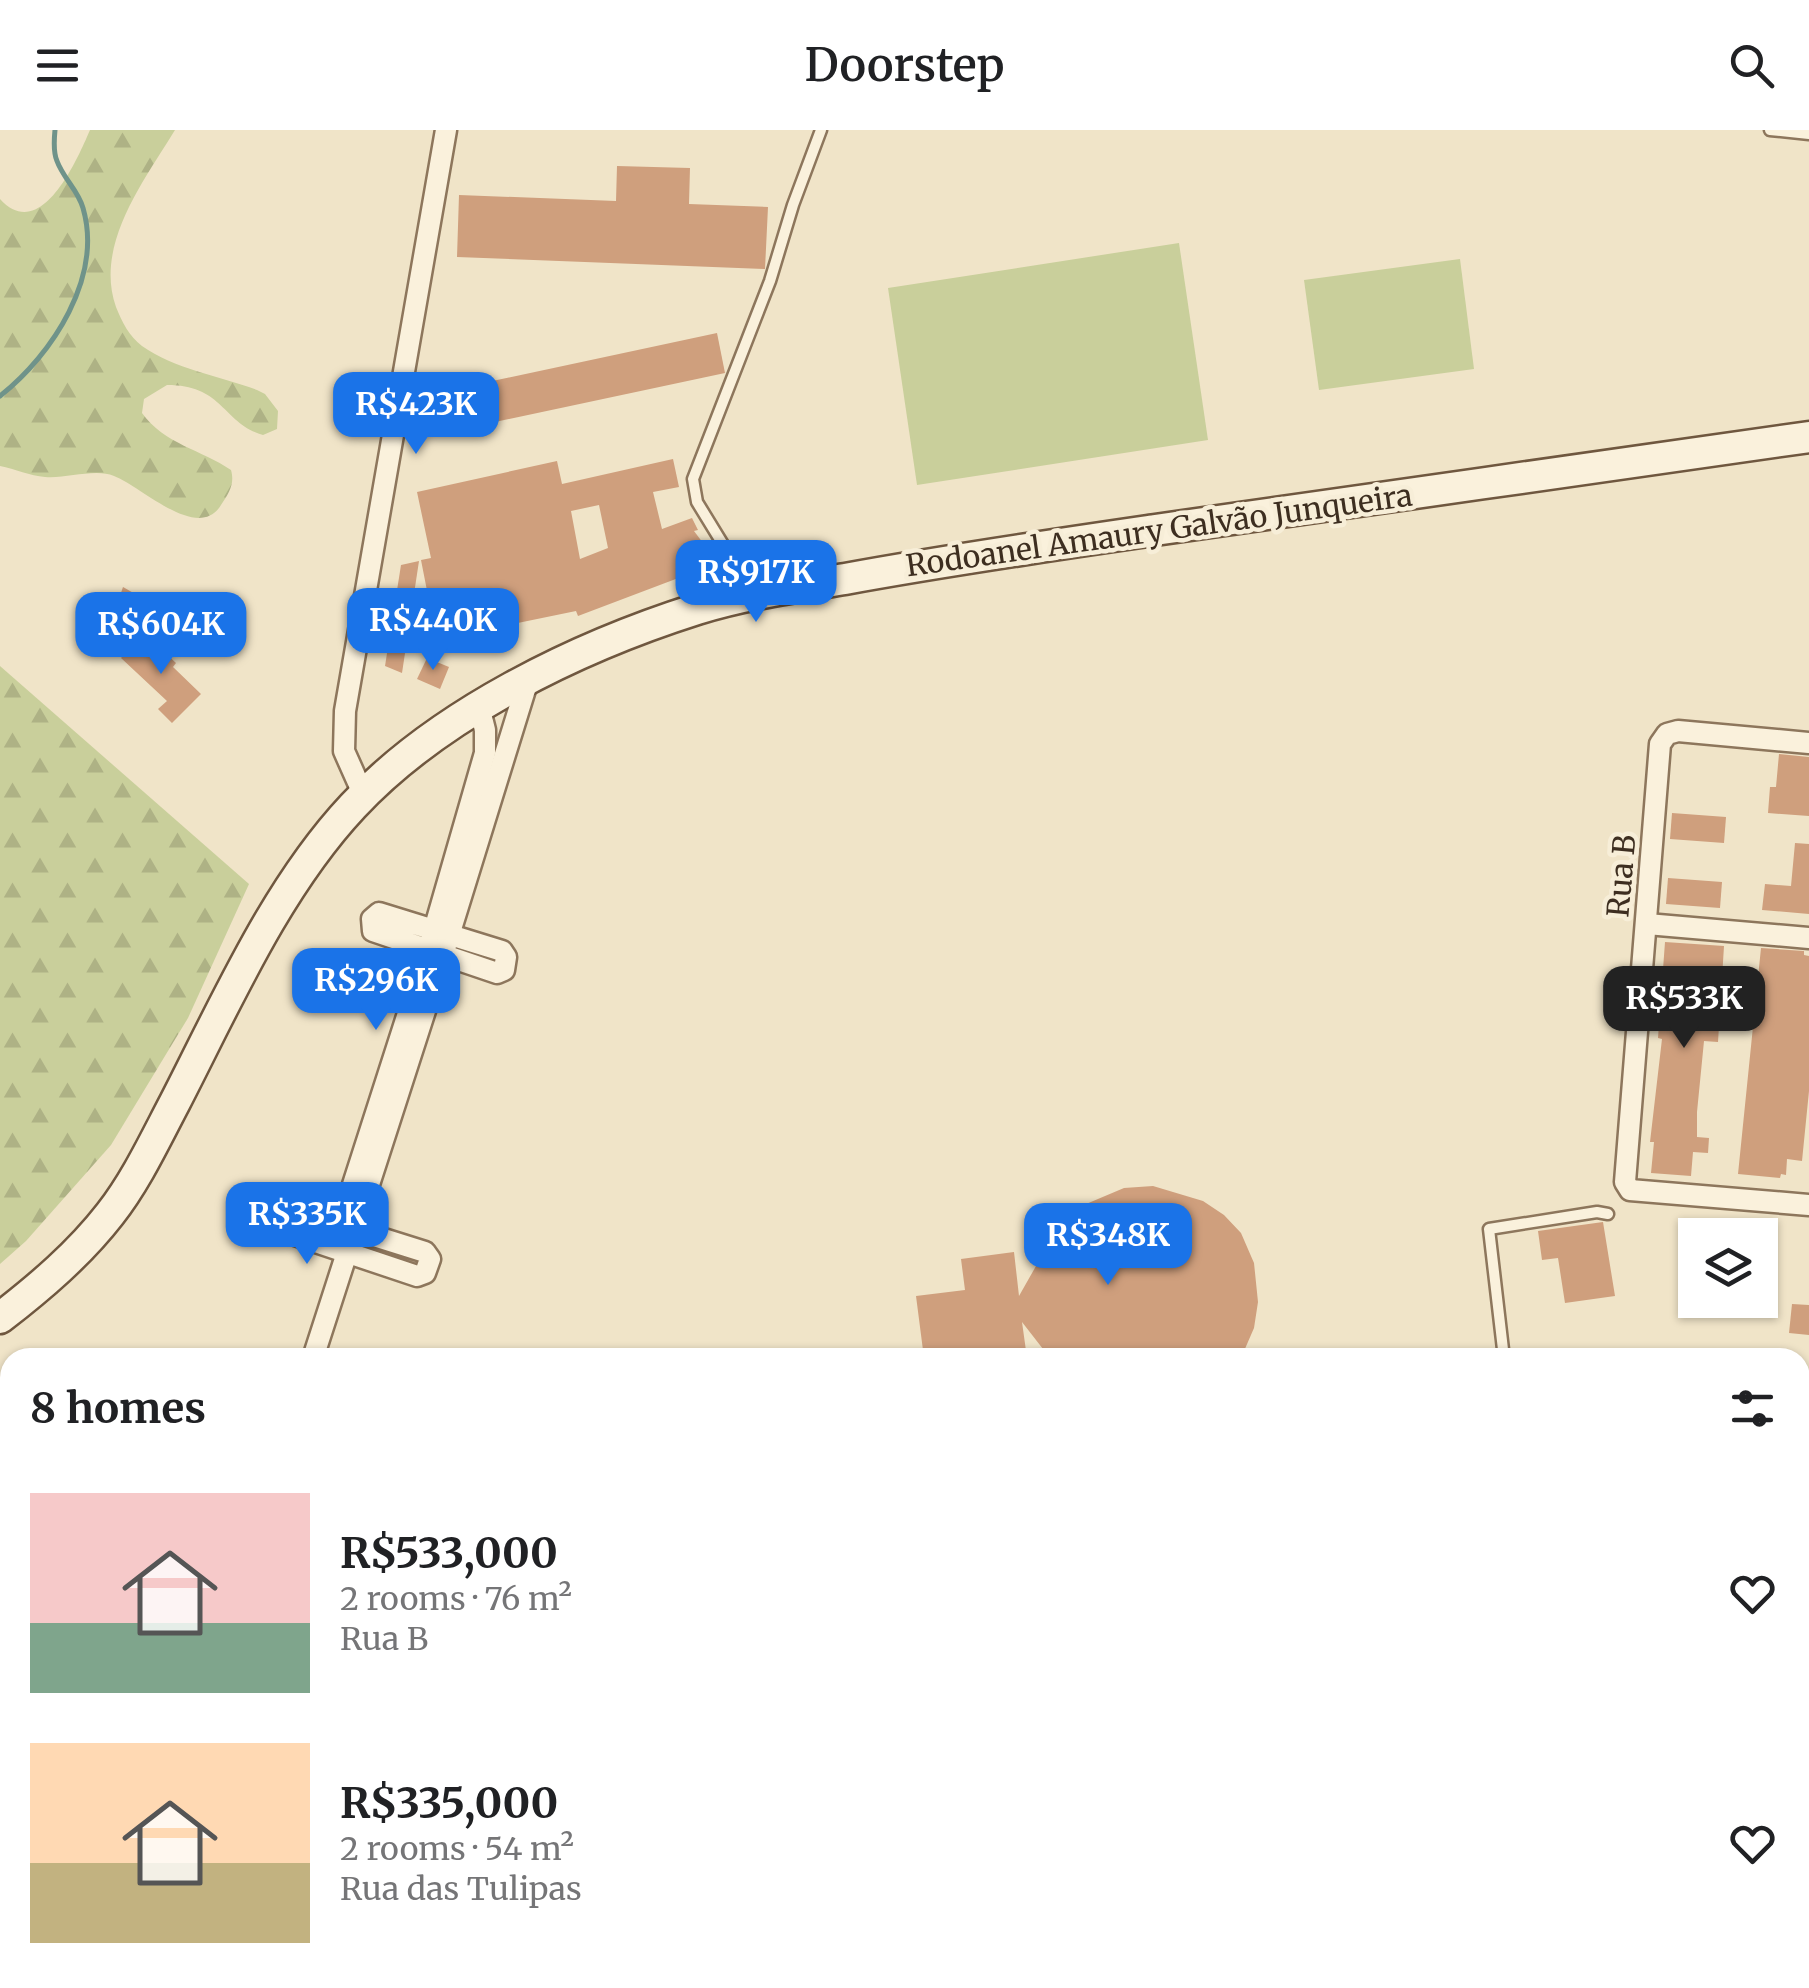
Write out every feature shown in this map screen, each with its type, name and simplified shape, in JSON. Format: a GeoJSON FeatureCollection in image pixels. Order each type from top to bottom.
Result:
{"type":"FeatureCollection","features":[{"type":"Feature","properties":{"kind":"main road","name":"Rodoanel Amaury Galvão Junqueira"},"geometry":{"type":"LineString","coordinates":[[0,1318],[73,1256],[112,1212],[144,1162],[253,950],[322,844],[364,796],[449,724],[528,680],[632,633],[746,596],[926,564],[1319,505],[1809,437]]}},
{"type":"Feature","properties":{"kind":"street"},"geometry":{"type":"LineString","coordinates":[[364,796],[344,751],[345,712],[446,130]]}},
{"type":"Feature","properties":{"kind":"street"},"geometry":{"type":"LineString","coordinates":[[302,1348],[347,1228],[528,680]]}},
{"type":"Feature","properties":{"kind":"street"},"geometry":{"type":"LineString","coordinates":[[438,943],[484,753],[485,730],[479,706]]}},
{"type":"Feature","properties":{"kind":"street","name":"Rua B"},"geometry":{"type":"LineString","coordinates":[[1809,743],[1678,730],[1667,734],[1660,744],[1624,1182],[1630,1190],[1809,1203]]}},
{"type":"Feature","properties":{"kind":"street"},"geometry":{"type":"LineString","coordinates":[[1647,924],[1809,938]]}},
{"type":"Feature","properties":{"kind":"street"},"geometry":{"type":"LineString","coordinates":[[270,1203],[347,1228],[425,1252],[430,1259],[422,1272],[339,1251],[262,1224],[262,1212],[270,1203]]}},
{"type":"Feature","properties":{"kind":"street"},"geometry":{"type":"LineString","coordinates":[[315,1348],[339,1251]]}},
{"type":"Feature","properties":{"kind":"lane"},"geometry":{"type":"LineString","coordinates":[[746,596],[727,551],[697,502],[692,483],[770,281],[820,130]]}},
{"type":"Feature","properties":{"kind":"lane"},"geometry":{"type":"LineString","coordinates":[[1770,130],[1809,134]]}},
{"type":"Feature","properties":{"kind":"lane"},"geometry":{"type":"LineString","coordinates":[[1503,1348],[1488,1229],[1598,1212],[1608,1214]]}},
{"type":"Feature","properties":{"kind":"green space"},"geometry":{"type":"Polygon","coordinates":[[[90,130],[175,130],[137,192],[117,237],[111,284],[126,328],[137,342],[155,354],[257,390],[278,411],[277,429],[263,435],[249,429],[200,391],[167,385],[144,399],[142,413],[151,424],[231,470],[229,492],[211,515],[184,515],[106,474],[45,477],[0,466],[0,199],[15,210],[30,211],[43,205],[67,177],[90,130]]]}},
{"type":"Feature","properties":{"kind":"green space"},"geometry":{"type":"Polygon","coordinates":[[[1179,243],[1208,440],[917,485],[888,288],[1179,243]]]}},
{"type":"Feature","properties":{"kind":"green space"},"geometry":{"type":"Polygon","coordinates":[[[1460,259],[1474,369],[1319,390],[1304,280],[1460,259]]]}},
{"type":"Feature","properties":{"kind":"green space"},"geometry":{"type":"Polygon","coordinates":[[[0,666],[249,884],[188,1018],[111,1145],[26,1241],[0,1264],[0,666]]]}},
{"type":"Feature","properties":{"kind":"building"},"geometry":{"type":"Polygon","coordinates":[[[617,166],[690,168],[689,204],[768,207],[765,269],[457,257],[459,195],[616,201],[617,166]]]}},
{"type":"Feature","properties":{"kind":"building"},"geometry":{"type":"Polygon","coordinates":[[[717,333],[725,373],[420,438],[413,398],[717,333]]]}},
{"type":"Feature","properties":{"kind":"building"},"geometry":{"type":"Polygon","coordinates":[[[673,459],[679,487],[653,492],[662,529],[692,518],[698,530],[694,531],[718,563],[578,616],[576,611],[449,637],[440,657],[421,560],[431,558],[417,492],[557,461],[562,484],[673,459]],[[599,505],[571,511],[580,559],[608,548],[599,505]]]}},
{"type":"Feature","properties":{"kind":"building"},"geometry":{"type":"Polygon","coordinates":[[[419,561],[402,673],[385,666],[401,565],[419,561]]]}},
{"type":"Feature","properties":{"kind":"building"},"geometry":{"type":"Polygon","coordinates":[[[123,587],[158,607],[147,628],[115,610],[123,587]]]}},
{"type":"Feature","properties":{"kind":"building"},"geometry":{"type":"Polygon","coordinates":[[[144,633],[201,694],[172,723],[158,709],[167,701],[121,658],[144,633]]]}},
{"type":"Feature","properties":{"kind":"building"},"geometry":{"type":"Polygon","coordinates":[[[427,658],[449,667],[440,689],[417,679],[427,658]]]}},
{"type":"Feature","properties":{"kind":"building"},"geometry":{"type":"Polygon","coordinates":[[[1779,754],[1809,757],[1809,816],[1768,813],[1770,787],[1776,787],[1779,754]]]}},
{"type":"Feature","properties":{"kind":"building"},"geometry":{"type":"Polygon","coordinates":[[[1672,813],[1726,817],[1724,843],[1670,839],[1672,813]]]}},
{"type":"Feature","properties":{"kind":"building"},"geometry":{"type":"Polygon","coordinates":[[[1795,843],[1809,844],[1809,914],[1762,910],[1765,884],[1791,886],[1795,843]]]}},
{"type":"Feature","properties":{"kind":"building"},"geometry":{"type":"Polygon","coordinates":[[[1668,878],[1722,882],[1720,908],[1666,904],[1668,878]]]}},
{"type":"Feature","properties":{"kind":"building"},"geometry":{"type":"Polygon","coordinates":[[[1665,942],[1724,946],[1718,1042],[1704,1041],[1697,1112],[1697,1137],[1709,1138],[1708,1153],[1693,1152],[1691,1176],[1651,1173],[1665,942]]]}},
{"type":"Feature","properties":{"kind":"building"},"geometry":{"type":"Polygon","coordinates":[[[1761,948],[1804,951],[1809,956],[1809,1091],[1802,1161],[1787,1159],[1786,1175],[1781,1174],[1780,1178],[1738,1174],[1761,948]]]}},
{"type":"Feature","properties":{"kind":"building"},"geometry":{"type":"Polygon","coordinates":[[[1153,1186],[1203,1201],[1241,1233],[1254,1263],[1258,1302],[1254,1328],[1245,1348],[1042,1348],[1022,1322],[1026,1348],[923,1348],[916,1296],[965,1290],[961,1259],[1014,1252],[1019,1296],[1057,1229],[1079,1207],[1124,1188],[1153,1186]]]}},
{"type":"Feature","properties":{"kind":"building"},"geometry":{"type":"Polygon","coordinates":[[[1603,1222],[1615,1296],[1565,1303],[1558,1258],[1542,1260],[1538,1231],[1603,1222]]]}},
{"type":"Feature","properties":{"kind":"building"},"geometry":{"type":"Polygon","coordinates":[[[1792,1304],[1809,1305],[1809,1335],[1789,1333],[1792,1304]]]}},
{"type":"Feature","properties":{"kind":"waterway"},"geometry":{"type":"LineString","coordinates":[[0,396],[20,379],[55,336],[80,287],[86,261],[83,208],[56,157],[55,130]]}}]}
